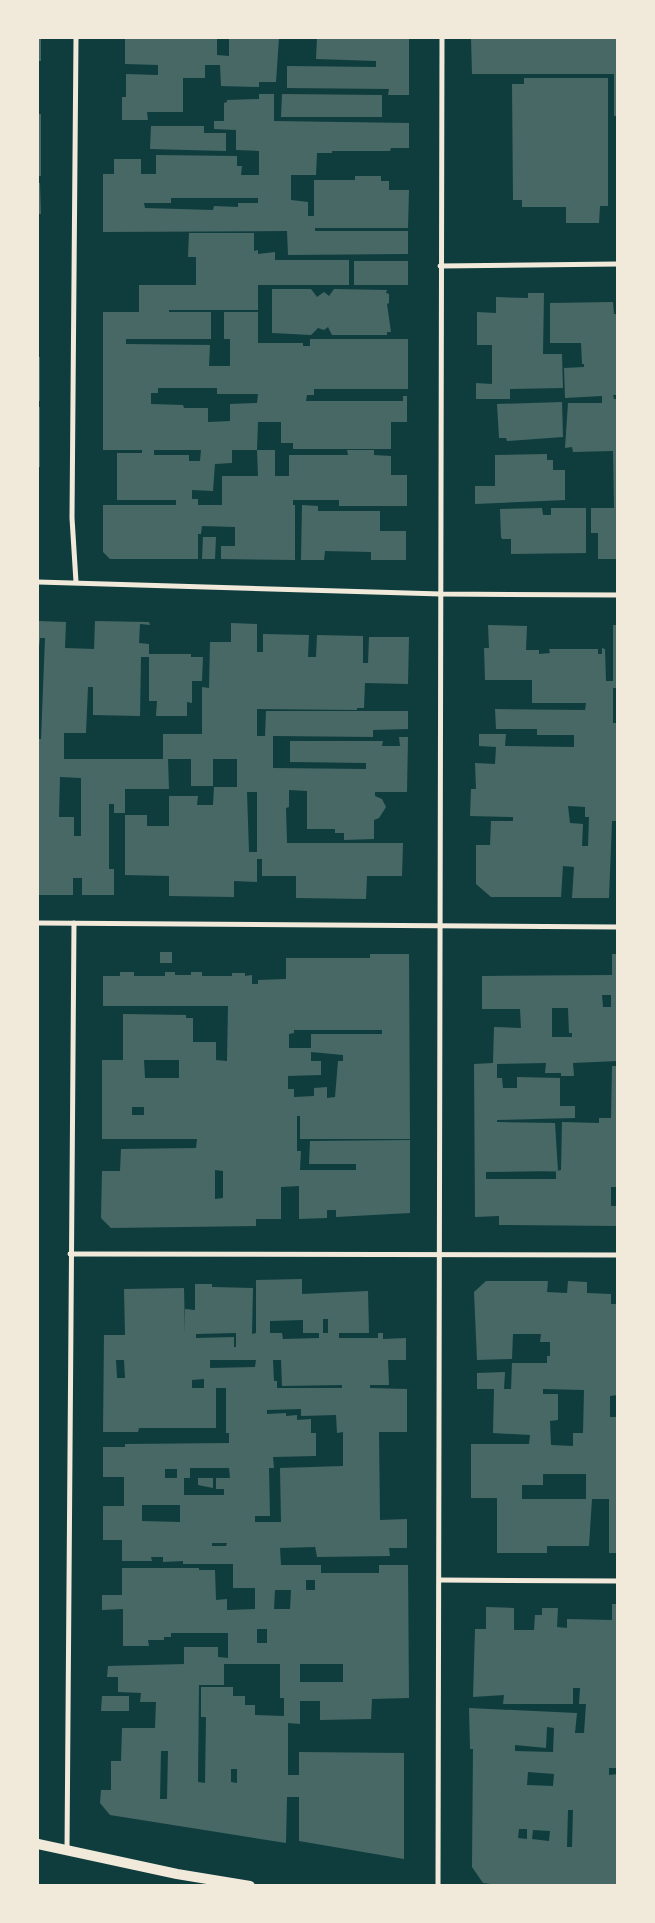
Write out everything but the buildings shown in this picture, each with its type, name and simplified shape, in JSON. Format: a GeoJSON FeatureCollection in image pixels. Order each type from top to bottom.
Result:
{"type":"FeatureCollection","features":[{"type":"Feature","properties":{"kind":"main road"},"geometry":{"type":"LineString","coordinates":[[38,1844],[177,1874],[248,1885]]}},
{"type":"Feature","properties":{"kind":"street"},"geometry":{"type":"LineString","coordinates":[[76,38],[72,509],[76,582]]}},
{"type":"Feature","properties":{"kind":"street"},"geometry":{"type":"LineString","coordinates":[[438,1886],[440,1580],[440,266],[442,38]]}},
{"type":"Feature","properties":{"kind":"street"},"geometry":{"type":"LineString","coordinates":[[440,266],[618,264]]}},
{"type":"Feature","properties":{"kind":"street"},"geometry":{"type":"LineString","coordinates":[[38,582],[441,594],[618,595]]}},
{"type":"Feature","properties":{"kind":"street"},"geometry":{"type":"LineString","coordinates":[[38,923],[618,927]]}},
{"type":"Feature","properties":{"kind":"street"},"geometry":{"type":"LineString","coordinates":[[67,1850],[70,1254],[74,923]]}},
{"type":"Feature","properties":{"kind":"street"},"geometry":{"type":"LineString","coordinates":[[70,1254],[618,1255]]}},
{"type":"Feature","properties":{"kind":"street"},"geometry":{"type":"LineString","coordinates":[[440,1580],[618,1581]]}}]}
